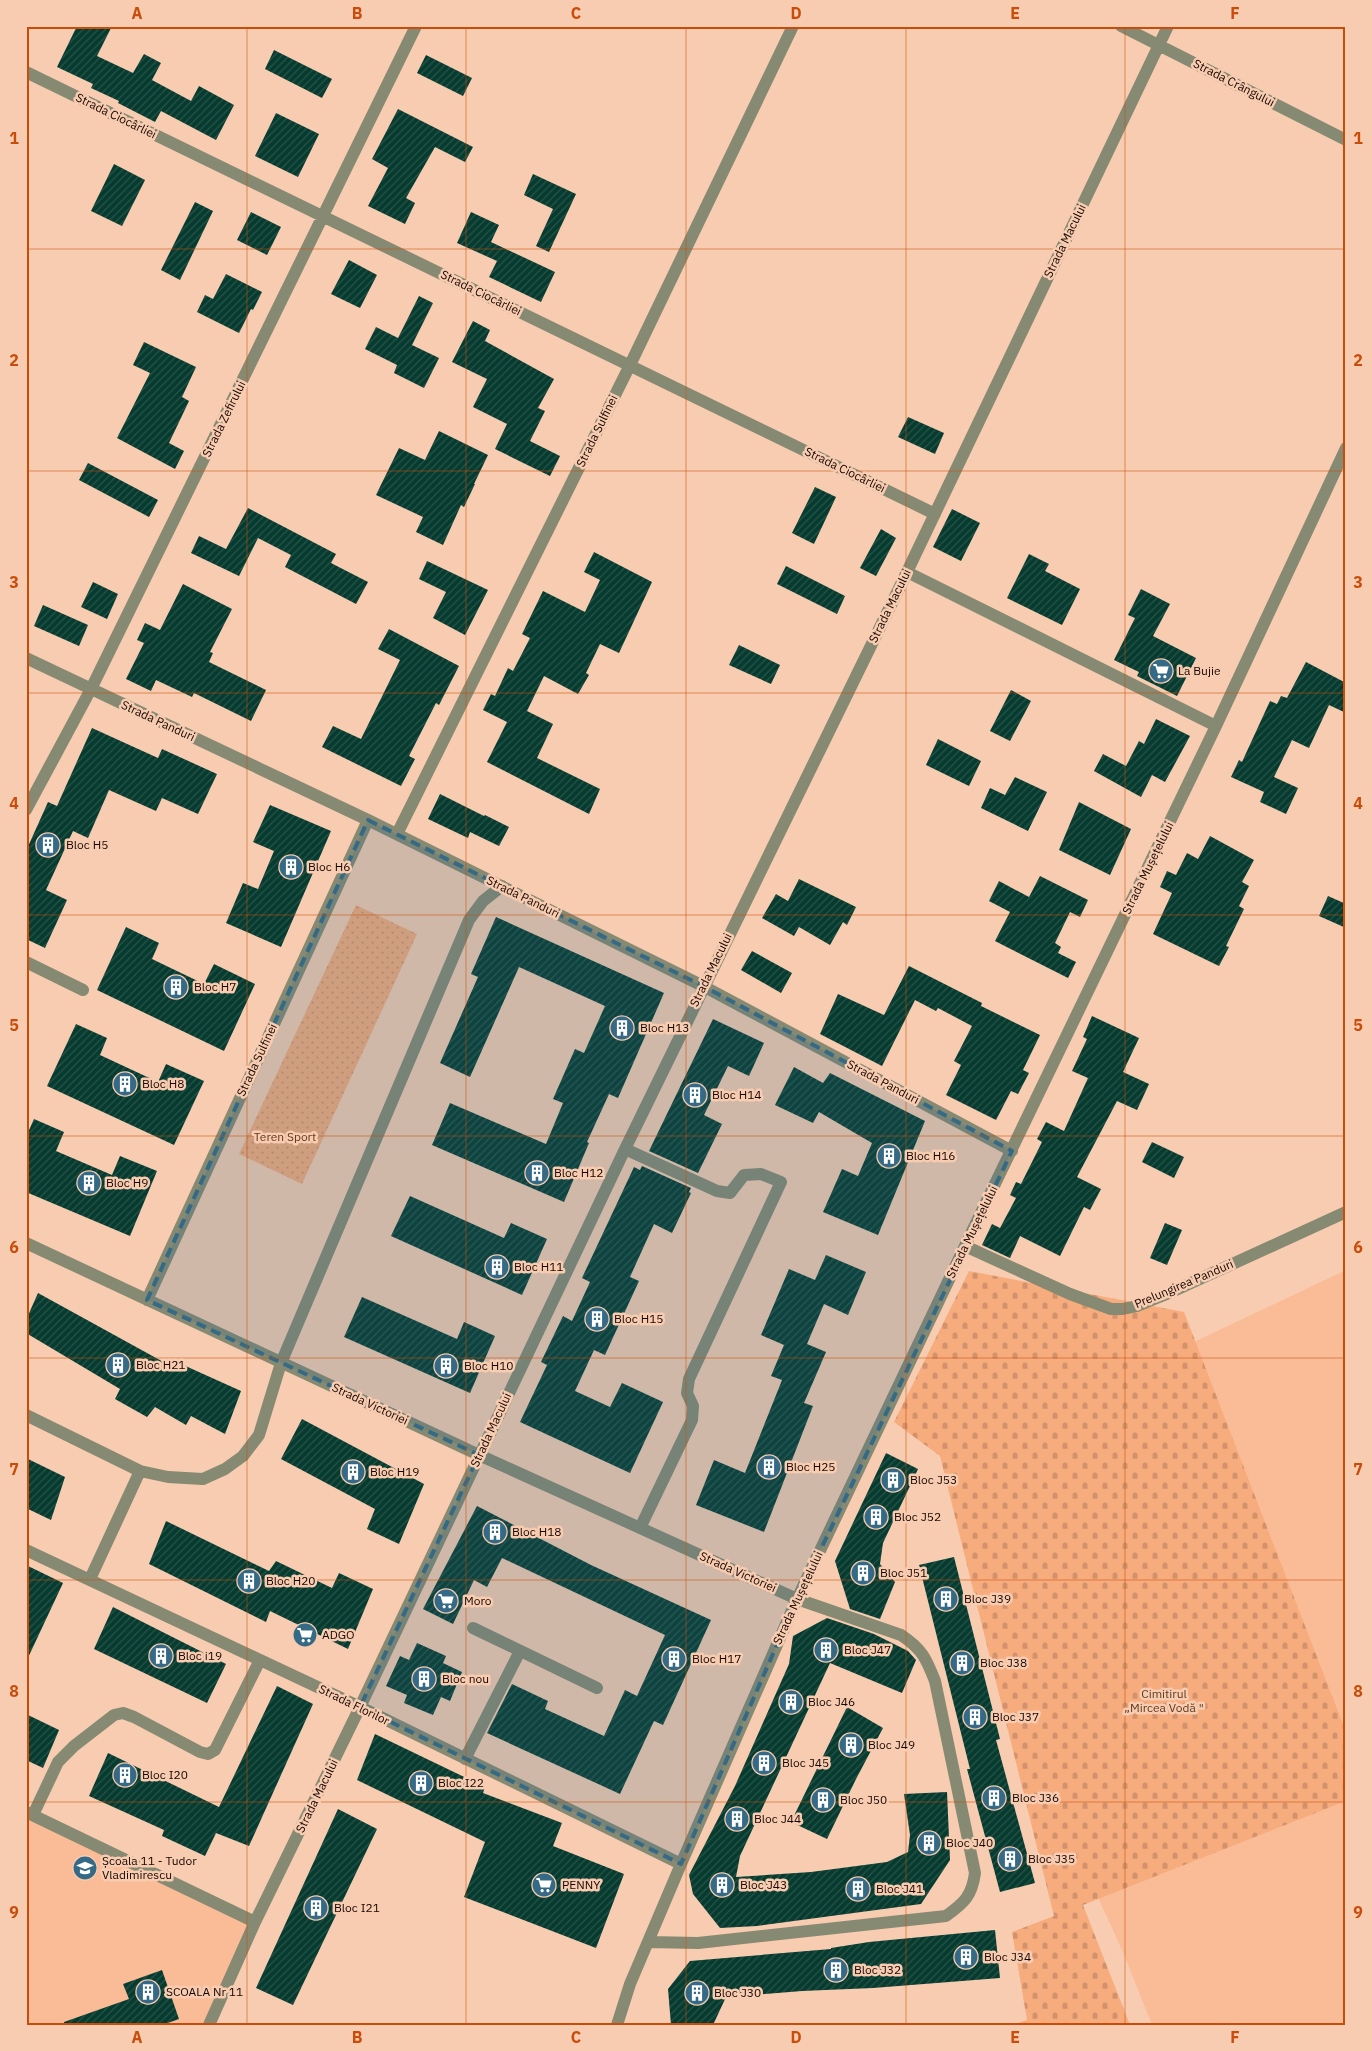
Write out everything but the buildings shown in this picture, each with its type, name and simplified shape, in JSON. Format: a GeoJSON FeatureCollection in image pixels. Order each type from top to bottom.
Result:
{"type":"FeatureCollection","features":[{"type":"Feature","properties":{"kind":"street","name":"Strada Zefirului"},"geometry":{"type":"LineString","coordinates":[[26,810],[91,690],[416,26]]}},
{"type":"Feature","properties":{"kind":"street","name":"Strada Sulfinei"},"geometry":{"type":"LineString","coordinates":[[397,834],[630,365],[793,26]]}},
{"type":"Feature","properties":{"kind":"street","name":"Strada Crângului"},"geometry":{"type":"LineString","coordinates":[[1121,26],[1346,140]]}},
{"type":"Feature","properties":{"kind":"street","name":"Strada Macului"},"geometry":{"type":"LineString","coordinates":[[209,2025],[255,1922],[360,1707],[703,986],[935,514],[1168,26]]}},
{"type":"Feature","properties":{"kind":"street","name":"Strada Ciocârliei"},"geometry":{"type":"LineString","coordinates":[[26,72],[935,514]]}},
{"type":"Feature","properties":{"kind":"street","name":"Strada Mușețelului"},"geometry":{"type":"LineString","coordinates":[[617,2025],[630,1984],[796,1599],[1216,726],[1346,448]]}},
{"type":"Feature","properties":{"kind":"street"},"geometry":{"type":"LineString","coordinates":[[906,572],[1216,726]]}},
{"type":"Feature","properties":{"kind":"street","name":"Strada Panduri"},"geometry":{"type":"LineString","coordinates":[[26,658],[397,834],[703,986],[1012,1152]]}},
{"type":"Feature","properties":{"kind":"street","name":"Strada Sulfinei"},"geometry":{"type":"LineString","coordinates":[[146,1300],[368,820]]}},
{"type":"Feature","properties":{"kind":"street"},"geometry":{"type":"LineString","coordinates":[[26,1415],[140,1471],[168,1477],[203,1478],[225,1469],[243,1456],[259,1435],[282,1363],[470,920],[483,901],[502,886]]}},
{"type":"Feature","properties":{"kind":"street"},"geometry":{"type":"LineString","coordinates":[[26,962],[83,990]]}},
{"type":"Feature","properties":{"kind":"street"},"geometry":{"type":"LineString","coordinates":[[625,1149],[717,1191],[730,1193],[744,1175],[761,1174],[782,1182],[689,1379],[687,1393],[693,1406],[692,1420],[640,1528]]}},
{"type":"Feature","properties":{"kind":"street","name":"Prelungirea Panduri"},"geometry":{"type":"LineString","coordinates":[[965,1246],[1070,1294],[1111,1309],[1123,1309],[1137,1306],[1168,1293],[1346,1212]]}},
{"type":"Feature","properties":{"kind":"street","name":"Strada Victoriei"},"geometry":{"type":"LineString","coordinates":[[26,1243],[796,1599],[901,1635],[916,1645],[928,1662],[935,1681],[976,1873],[973,1889],[962,1904],[946,1916],[698,1943],[649,1942]]}},
{"type":"Feature","properties":{"kind":"street"},"geometry":{"type":"LineString","coordinates":[[90,1580],[140,1471]]}},
{"type":"Feature","properties":{"kind":"street","name":"Strada Florilor"},"geometry":{"type":"LineString","coordinates":[[26,1550],[360,1707],[681,1864]]}},
{"type":"Feature","properties":{"kind":"street"},"geometry":{"type":"LineString","coordinates":[[474,1628],[597,1688]]}},
{"type":"Feature","properties":{"kind":"street"},"geometry":{"type":"LineString","coordinates":[[465,1759],[520,1651]]}},
{"type":"Feature","properties":{"kind":"street"},"geometry":{"type":"LineString","coordinates":[[255,1922],[30,1813],[58,1762],[90,1733],[123,1712],[200,1752],[208,1754],[215,1750],[260,1660]]}},
{"type":"Feature","properties":{"kind":"highlighted area"},"geometry":{"type":"Polygon","coordinates":[[[368,820],[703,986],[1012,1151],[797,1599],[681,1864],[360,1707],[479,1455],[147,1300],[368,820]]]}},
{"type":"Feature","properties":{"kind":"shaded area"},"geometry":{"type":"Polygon","coordinates":[[[1346,1270],[1346,2025],[1152,2025],[1123,1952],[1077,1852],[1158,1359],[1346,1270]]]}},
{"type":"Feature","properties":{"kind":"shaded area","name":"Școala 11 - Tudor Vladimirescu"},"geometry":{"type":"Polygon","coordinates":[[[26,1812],[255,1922],[209,2025],[26,2025],[26,1812]]]}},
{"type":"Feature","properties":{"kind":"green space","name":"Teren Sport"},"geometry":{"type":"Polygon","coordinates":[[[356,905],[417,934],[302,1184],[239,1154],[356,905]]]}},
{"type":"Feature","properties":{"kind":"green space","name":"Cimitirul „Mircea Vodă \""},"geometry":{"type":"Polygon","coordinates":[[[969,1271],[1184,1312],[1346,1732],[1346,1801],[1083,1905],[1130,2025],[1011,2025],[1027,2020],[1012,1932],[1054,1916],[940,1456],[894,1422],[969,1271]]]}},
{"type":"Feature","properties":{"kind":"place","name":"La Bujie"},"geometry":{"type":"Point","coordinates":[1161,671]}},
{"type":"Feature","properties":{"kind":"place","name":"Bloc H5"},"geometry":{"type":"Point","coordinates":[48,845]}},
{"type":"Feature","properties":{"kind":"place","name":"Bloc H6"},"geometry":{"type":"Point","coordinates":[291,867]}},
{"type":"Feature","properties":{"kind":"place","name":"Bloc H7"},"geometry":{"type":"Point","coordinates":[176,987]}},
{"type":"Feature","properties":{"kind":"place","name":"Bloc H13"},"geometry":{"type":"Point","coordinates":[622,1028]}},
{"type":"Feature","properties":{"kind":"place","name":"Bloc H8"},"geometry":{"type":"Point","coordinates":[125,1084]}},
{"type":"Feature","properties":{"kind":"place","name":"Bloc H14"},"geometry":{"type":"Point","coordinates":[695,1095]}},
{"type":"Feature","properties":{"kind":"place","name":"Bloc H16"},"geometry":{"type":"Point","coordinates":[889,1156]}},
{"type":"Feature","properties":{"kind":"place","name":"Bloc H12"},"geometry":{"type":"Point","coordinates":[537,1173]}},
{"type":"Feature","properties":{"kind":"place","name":"Bloc H9"},"geometry":{"type":"Point","coordinates":[89,1183]}},
{"type":"Feature","properties":{"kind":"place","name":"Bloc H11"},"geometry":{"type":"Point","coordinates":[497,1267]}},
{"type":"Feature","properties":{"kind":"place","name":"Bloc H15"},"geometry":{"type":"Point","coordinates":[597,1319]}},
{"type":"Feature","properties":{"kind":"place","name":"Bloc H21"},"geometry":{"type":"Point","coordinates":[118,1365]}},
{"type":"Feature","properties":{"kind":"place","name":"Bloc H10"},"geometry":{"type":"Point","coordinates":[446,1366]}},
{"type":"Feature","properties":{"kind":"place","name":"Bloc H25"},"geometry":{"type":"Point","coordinates":[769,1467]}},
{"type":"Feature","properties":{"kind":"place","name":"Bloc H19"},"geometry":{"type":"Point","coordinates":[353,1472]}},
{"type":"Feature","properties":{"kind":"place","name":"Bloc J53"},"geometry":{"type":"Point","coordinates":[893,1480]}},
{"type":"Feature","properties":{"kind":"place","name":"Bloc J52"},"geometry":{"type":"Point","coordinates":[876,1517]}},
{"type":"Feature","properties":{"kind":"place","name":"Bloc H18"},"geometry":{"type":"Point","coordinates":[495,1532]}},
{"type":"Feature","properties":{"kind":"place","name":"Bloc J51"},"geometry":{"type":"Point","coordinates":[863,1573]}},
{"type":"Feature","properties":{"kind":"place","name":"Bloc H20"},"geometry":{"type":"Point","coordinates":[249,1581]}},
{"type":"Feature","properties":{"kind":"place","name":"Bloc J39"},"geometry":{"type":"Point","coordinates":[946,1599]}},
{"type":"Feature","properties":{"kind":"place","name":"Moro"},"geometry":{"type":"Point","coordinates":[446,1601]}},
{"type":"Feature","properties":{"kind":"place","name":"ADGO"},"geometry":{"type":"Point","coordinates":[305,1635]}},
{"type":"Feature","properties":{"kind":"place","name":"Bloc J47"},"geometry":{"type":"Point","coordinates":[826,1650]}},
{"type":"Feature","properties":{"kind":"place","name":"Bloc i19"},"geometry":{"type":"Point","coordinates":[161,1656]}},
{"type":"Feature","properties":{"kind":"place","name":"Bloc H17"},"geometry":{"type":"Point","coordinates":[674,1659]}},
{"type":"Feature","properties":{"kind":"place","name":"Bloc J38"},"geometry":{"type":"Point","coordinates":[962,1663]}},
{"type":"Feature","properties":{"kind":"place","name":"Bloc nou"},"geometry":{"type":"Point","coordinates":[424,1679]}},
{"type":"Feature","properties":{"kind":"place","name":"Bloc J46"},"geometry":{"type":"Point","coordinates":[791,1702]}},
{"type":"Feature","properties":{"kind":"place","name":"Bloc J37"},"geometry":{"type":"Point","coordinates":[975,1717]}},
{"type":"Feature","properties":{"kind":"place","name":"Bloc J49"},"geometry":{"type":"Point","coordinates":[851,1745]}},
{"type":"Feature","properties":{"kind":"place","name":"Bloc J45"},"geometry":{"type":"Point","coordinates":[764,1763]}},
{"type":"Feature","properties":{"kind":"place","name":"Bloc I20"},"geometry":{"type":"Point","coordinates":[125,1775]}},
{"type":"Feature","properties":{"kind":"place","name":"Bloc I22"},"geometry":{"type":"Point","coordinates":[421,1783]}},
{"type":"Feature","properties":{"kind":"place","name":"Bloc J36"},"geometry":{"type":"Point","coordinates":[994,1798]}},
{"type":"Feature","properties":{"kind":"place","name":"Bloc J50"},"geometry":{"type":"Point","coordinates":[823,1800]}},
{"type":"Feature","properties":{"kind":"place","name":"Bloc J44"},"geometry":{"type":"Point","coordinates":[737,1819]}},
{"type":"Feature","properties":{"kind":"place","name":"Bloc J40"},"geometry":{"type":"Point","coordinates":[929,1843]}},
{"type":"Feature","properties":{"kind":"place","name":"Bloc J35"},"geometry":{"type":"Point","coordinates":[1010,1859]}},
{"type":"Feature","properties":{"kind":"place","name":"Școala 11 - Tudor Vladimirescu"},"geometry":{"type":"Point","coordinates":[85,1868]}},
{"type":"Feature","properties":{"kind":"place","name":"PENNY"},"geometry":{"type":"Point","coordinates":[544,1885]}},
{"type":"Feature","properties":{"kind":"place","name":"Bloc J43"},"geometry":{"type":"Point","coordinates":[722,1885]}},
{"type":"Feature","properties":{"kind":"place","name":"Bloc J41"},"geometry":{"type":"Point","coordinates":[858,1889]}},
{"type":"Feature","properties":{"kind":"place","name":"Bloc I21"},"geometry":{"type":"Point","coordinates":[316,1908]}},
{"type":"Feature","properties":{"kind":"place","name":"Bloc J34"},"geometry":{"type":"Point","coordinates":[966,1957]}},
{"type":"Feature","properties":{"kind":"place","name":"Bloc J32"},"geometry":{"type":"Point","coordinates":[836,1970]}},
{"type":"Feature","properties":{"kind":"place","name":"SCOALA Nr 11"},"geometry":{"type":"Point","coordinates":[148,1992]}},
{"type":"Feature","properties":{"kind":"place","name":"Bloc J30"},"geometry":{"type":"Point","coordinates":[697,1993]}}]}
